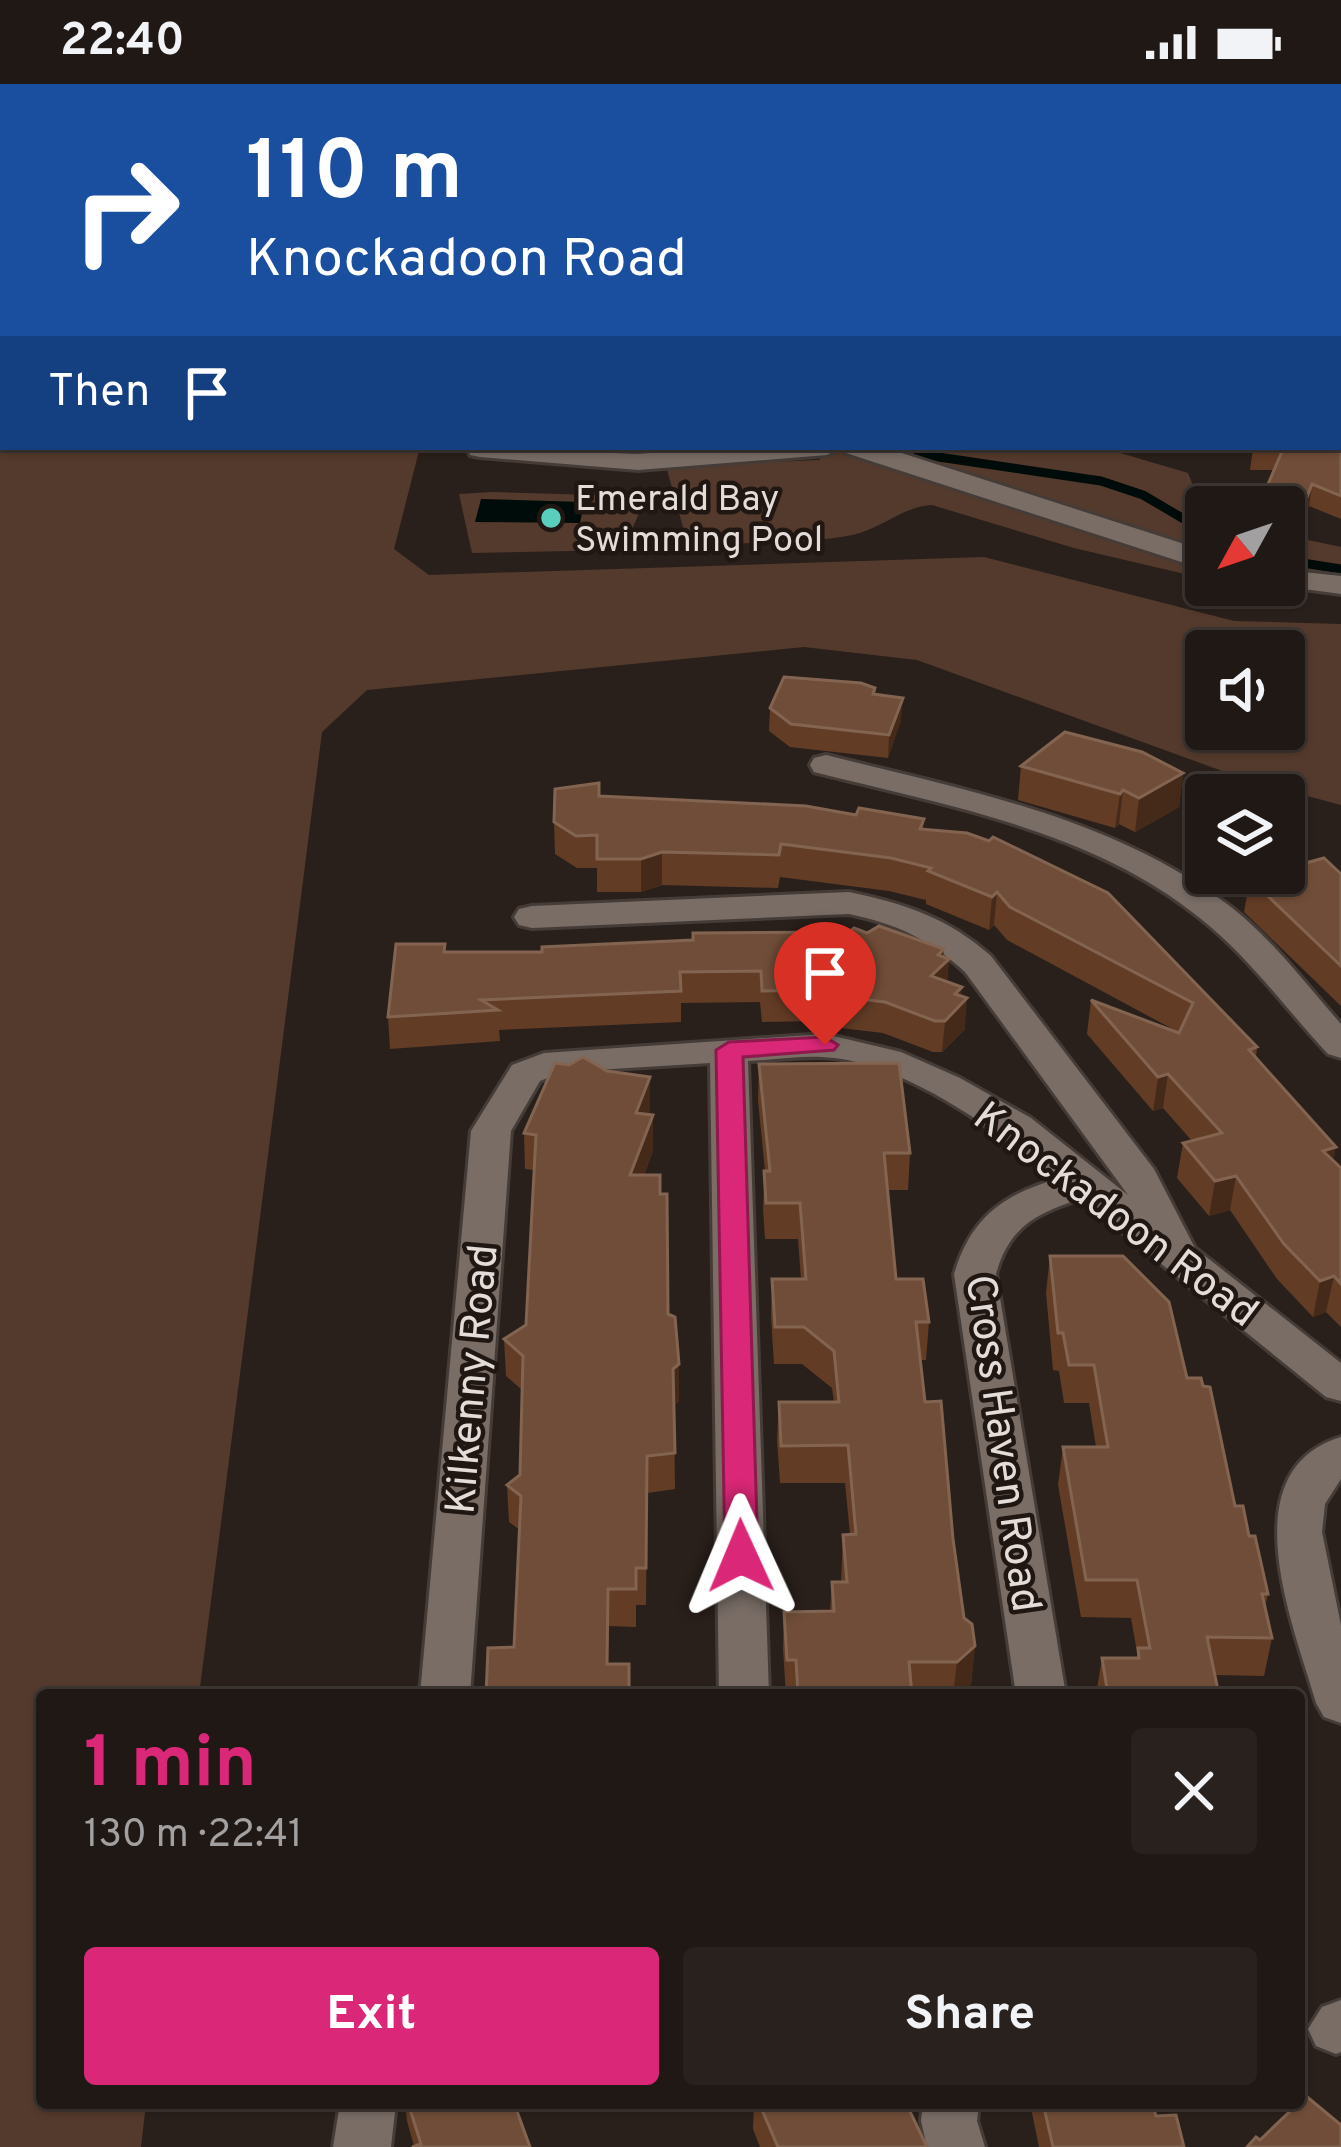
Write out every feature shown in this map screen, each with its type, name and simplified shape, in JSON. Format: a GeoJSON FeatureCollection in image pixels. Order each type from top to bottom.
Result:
{"type":"FeatureCollection","features":[{"type":"Feature","properties":{"kind":"street"},"geometry":{"type":"LineString","coordinates":[[492,450],[638,462],[789,450]]}},
{"type":"Feature","properties":{"kind":"street"},"geometry":{"type":"LineString","coordinates":[[865,450],[1185,554]]}},
{"type":"Feature","properties":{"kind":"street"},"geometry":{"type":"LineString","coordinates":[[1305,581],[1341,585]]}},
{"type":"Feature","properties":{"kind":"street"},"geometry":{"type":"LineString","coordinates":[[826,765],[1016,815],[1140,863],[1212,910],[1341,1046]]}},
{"type":"Feature","properties":{"kind":"street"},"geometry":{"type":"LineString","coordinates":[[532,916],[849,903],[901,914],[946,935],[978,964],[1140,1178],[1178,1256]]}},
{"type":"Feature","properties":{"kind":"street","name":"Knockadoon Road"},"geometry":{"type":"LineString","coordinates":[[526,1073],[557,1061],[598,1056],[825,1045],[888,1060],[946,1086],[1017,1127],[1341,1386]]}},
{"type":"Feature","properties":{"kind":"street"},"geometry":{"type":"LineString","coordinates":[[729,1050],[744,1689]]}},
{"type":"Feature","properties":{"kind":"street","name":"Kilkenny Road"},"geometry":{"type":"LineString","coordinates":[[445,1689],[491,1131],[526,1073]]}},
{"type":"Feature","properties":{"kind":"street"},"geometry":{"type":"LineString","coordinates":[[1045,1151],[1067,1124],[1065,1084]]}},
{"type":"Feature","properties":{"kind":"street","name":"Cross Haven Road"},"geometry":{"type":"LineString","coordinates":[[1040,1689],[975,1274],[982,1239],[1008,1215],[1042,1196],[1087,1184]]}},
{"type":"Feature","properties":{"kind":"street"},"geometry":{"type":"LineString","coordinates":[[1341,1453],[1319,1470],[1299,1513],[1303,1565],[1341,1703]]}},
{"type":"Feature","properties":{"kind":"street"},"geometry":{"type":"LineString","coordinates":[[362,2147],[367,2109]]}},
{"type":"Feature","properties":{"kind":"street"},"geometry":{"type":"LineString","coordinates":[[950,2109],[956,2147]]}},
{"type":"Feature","properties":{"kind":"shaded area"},"geometry":{"type":"Polygon","coordinates":[[[0,450],[419,450],[394,549],[429,575],[984,557],[1234,621],[1341,624],[1341,805],[1305,795],[1305,774],[1230,774],[917,660],[804,647],[367,690],[322,732],[200,1689],[36,1689],[36,2109],[145,2109],[141,2147],[0,2147],[0,450]]]}},
{"type":"Feature","properties":{"kind":"shaded area"},"geometry":{"type":"Polygon","coordinates":[[[822,450],[1110,450],[1188,473],[1193,486],[1185,486],[1185,574],[1074,548],[932,505],[852,535],[688,545],[666,466],[820,460],[822,450]]]}},
{"type":"Feature","properties":{"kind":"shaded area","name":"Emerald Bay Swimming Pool"},"geometry":{"type":"Polygon","coordinates":[[[459,494],[626,496],[642,507],[624,547],[617,550],[472,553],[459,494]]]}},
{"type":"Feature","properties":{"kind":"shaded area"},"geometry":{"type":"Polygon","coordinates":[[[481,499],[584,504],[580,523],[475,522],[481,499]]]}},
{"type":"Feature","properties":{"kind":"shaded area"},"geometry":{"type":"Polygon","coordinates":[[[1305,539],[1341,547],[1341,590],[1305,588],[1305,539]]]}},
{"type":"Feature","properties":{"kind":"building"},"geometry":{"type":"Polygon","coordinates":[[[1283,450],[1341,450],[1341,496],[1312,484],[1305,502],[1305,486],[1267,486],[1283,450]]]}},
{"type":"Feature","properties":{"kind":"building"},"geometry":{"type":"Polygon","coordinates":[[[784,677],[861,683],[875,688],[873,694],[903,698],[889,735],[791,724],[770,708],[784,677]]]}},
{"type":"Feature","properties":{"kind":"building"},"geometry":{"type":"Polygon","coordinates":[[[1065,732],[1142,752],[1183,773],[1139,798],[1021,766],[1065,732]]]}},
{"type":"Feature","properties":{"kind":"building"},"geometry":{"type":"Polygon","coordinates":[[[599,783],[599,796],[806,806],[856,815],[859,808],[924,819],[920,829],[967,833],[989,841],[993,837],[1108,893],[1257,1047],[1249,1050],[1336,1147],[1323,1151],[1341,1168],[1341,1284],[1334,1276],[1320,1281],[1284,1244],[1236,1176],[1215,1181],[1183,1143],[1222,1133],[1168,1074],[1158,1077],[1091,1000],[1179,1033],[1193,1003],[1010,907],[997,892],[992,897],[928,871],[931,868],[891,858],[781,844],[779,855],[662,852],[641,859],[597,859],[597,835],[576,836],[554,822],[555,789],[599,783]]]}},
{"type":"Feature","properties":{"kind":"building"},"geometry":{"type":"Polygon","coordinates":[[[1324,858],[1341,874],[1341,966],[1266,894],[1305,894],[1305,863],[1324,858]]]}},
{"type":"Feature","properties":{"kind":"building"},"geometry":{"type":"Polygon","coordinates":[[[879,926],[944,949],[938,955],[949,959],[931,976],[962,987],[955,994],[967,998],[945,1021],[885,1002],[826,995],[827,990],[762,991],[761,971],[680,972],[681,991],[481,1000],[498,1010],[388,1017],[396,944],[445,944],[444,952],[542,952],[542,947],[693,940],[693,933],[849,932],[854,928],[867,933],[879,926]]]}},
{"type":"Feature","properties":{"kind":"building"},"geometry":{"type":"Polygon","coordinates":[[[583,1057],[607,1071],[650,1077],[636,1113],[653,1115],[630,1175],[660,1175],[660,1194],[667,1194],[668,1314],[675,1317],[679,1364],[673,1369],[675,1453],[647,1456],[646,1568],[636,1568],[636,1589],[608,1589],[607,1664],[629,1664],[629,1689],[486,1689],[488,1648],[514,1647],[521,1496],[507,1485],[520,1475],[523,1356],[504,1339],[526,1325],[536,1135],[524,1133],[555,1063],[569,1065],[583,1057]]]}},
{"type":"Feature","properties":{"kind":"building"},"geometry":{"type":"Polygon","coordinates":[[[899,1063],[910,1153],[884,1153],[896,1279],[923,1279],[929,1322],[916,1322],[925,1402],[941,1401],[953,1539],[964,1618],[972,1624],[975,1646],[957,1662],[909,1662],[911,1689],[798,1689],[796,1660],[787,1660],[784,1612],[834,1611],[832,1582],[847,1582],[843,1535],[856,1534],[848,1445],[781,1446],[779,1402],[839,1402],[834,1351],[804,1327],[775,1327],[772,1279],[806,1279],[800,1203],[766,1203],[764,1171],[770,1171],[759,1064],[899,1063]]]}},
{"type":"Feature","properties":{"kind":"building"},"geometry":{"type":"Polygon","coordinates":[[[1050,1256],[1123,1256],[1169,1302],[1187,1378],[1201,1378],[1203,1386],[1210,1387],[1235,1506],[1243,1506],[1249,1536],[1255,1536],[1272,1638],[1207,1637],[1218,1689],[1107,1689],[1102,1658],[1139,1658],[1138,1648],[1150,1648],[1137,1580],[1086,1580],[1063,1447],[1108,1447],[1094,1365],[1069,1365],[1063,1333],[1058,1333],[1050,1256]]]}},
{"type":"Feature","properties":{"kind":"building"},"geometry":{"type":"Polygon","coordinates":[[[1305,2097],[1341,2125],[1341,2147],[1247,2147],[1292,2109],[1305,2109],[1305,2097]]]}},
{"type":"Feature","properties":{"kind":"building"},"geometry":{"type":"Polygon","coordinates":[[[410,2109],[516,2109],[530,2147],[412,2147],[421,2144],[410,2109]]]}},
{"type":"Feature","properties":{"kind":"building"},"geometry":{"type":"Polygon","coordinates":[[[762,2109],[909,2109],[927,2147],[778,2147],[762,2109]]]}},
{"type":"Feature","properties":{"kind":"building"},"geometry":{"type":"Polygon","coordinates":[[[1044,2109],[1154,2109],[1156,2116],[1176,2115],[1184,2147],[1053,2147],[1044,2109]]]}},
{"type":"Feature","properties":{"kind":"waterway"},"geometry":{"type":"LineString","coordinates":[[918,454],[1101,481],[1143,495],[1185,520]]}},
{"type":"Feature","properties":{"kind":"waterway"},"geometry":{"type":"LineString","coordinates":[[1305,563],[1341,569]]}},
{"type":"Feature","properties":{"kind":"place","name":"Emerald Bay Swimming Pool"},"geometry":{"type":"Point","coordinates":[551,518]}},
{"type":"Feature","properties":{"kind":"route"},"geometry":{"type":"LineString","coordinates":[[741,1556],[729,1050],[825,1045]]}}]}
